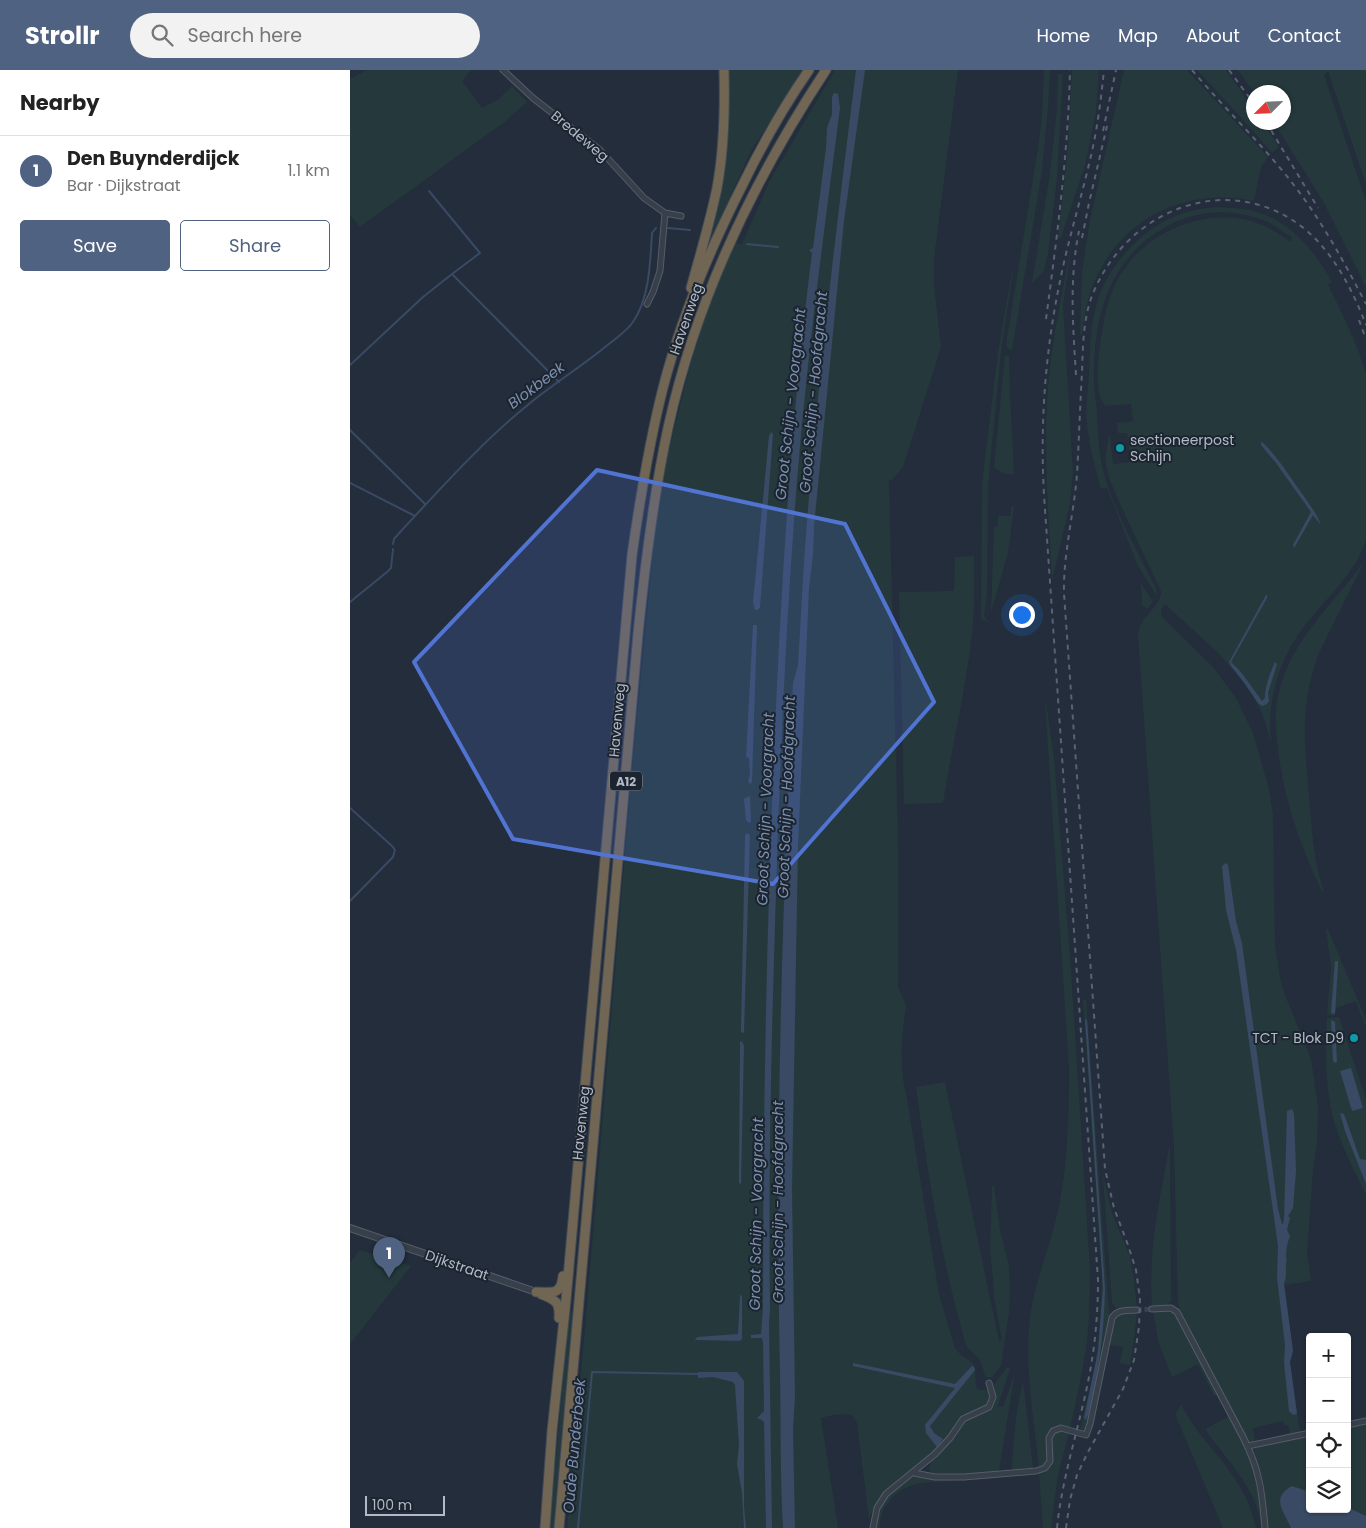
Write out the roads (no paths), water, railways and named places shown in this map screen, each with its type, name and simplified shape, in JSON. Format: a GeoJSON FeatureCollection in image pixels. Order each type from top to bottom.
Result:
{"type":"FeatureCollection","features":[{"type":"Feature","properties":{"kind":"highway"},"geometry":{"type":"LineString","coordinates":[[663,386],[707,230],[717,186],[724,123],[724,70]]}},
{"type":"Feature","properties":{"kind":"highway","name":"Havenweg"},"geometry":{"type":"LineString","coordinates":[[545,1528],[552,1431],[581,1133],[632,555],[644,476],[663,386],[692,300],[720,230],[760,151],[809,70]]}},
{"type":"Feature","properties":{"kind":"highway","name":"Havenweg"},"geometry":{"type":"LineString","coordinates":[[559,1528],[645,559],[656,491],[668,427],[679,386],[706,303],[732,235],[772,158],[826,70]]}},
{"type":"Feature","properties":{"kind":"highway"},"geometry":{"type":"LineString","coordinates":[[536,1292],[554,1292],[562,1286],[572,1183],[581,1133]]}},
{"type":"Feature","properties":{"kind":"highway"},"geometry":{"type":"LineString","coordinates":[[536,1292],[554,1300],[558,1303],[560,1309],[553,1380],[552,1431]]}},
{"type":"Feature","properties":{"kind":"street","name":"Bredeweg"},"geometry":{"type":"LineString","coordinates":[[502,70],[533,98],[600,150],[644,198],[666,214],[681,216]]}},
{"type":"Feature","properties":{"kind":"street"},"geometry":{"type":"LineString","coordinates":[[647,304],[660,271],[666,214]]}},
{"type":"Feature","properties":{"kind":"street","name":"Dijkstraat"},"geometry":{"type":"LineString","coordinates":[[350,1228],[536,1292]]}},
{"type":"Feature","properties":{"kind":"street"},"geometry":{"type":"LineString","coordinates":[[1152,1310],[1171,1308],[1177,1312],[1248,1446],[1261,1483],[1265,1528]]}},
{"type":"Feature","properties":{"kind":"street"},"geometry":{"type":"LineString","coordinates":[[914,1473],[935,1477],[964,1477],[1045,1468],[1050,1461],[1049,1438],[1053,1432],[1061,1428],[1086,1435],[1090,1424],[1112,1318],[1118,1312],[1137,1310]]}},
{"type":"Feature","properties":{"kind":"street"},"geometry":{"type":"LineString","coordinates":[[873,1528],[877,1508],[890,1490],[914,1473],[943,1446],[963,1419],[989,1407],[993,1397],[989,1384]]}},
{"type":"Feature","properties":{"kind":"street"},"geometry":{"type":"LineString","coordinates":[[1351,1424],[1366,1421]]}},
{"type":"Feature","properties":{"kind":"street"},"geometry":{"type":"LineString","coordinates":[[1248,1446],[1306,1433]]}},
{"type":"Feature","properties":{"kind":"water"},"geometry":{"type":"Polygon","coordinates":[[[856,70],[865,70],[844,221],[809,588],[798,847],[792,1189],[795,1528],[783,1528],[778,1202],[779,1115],[783,942],[793,683],[798,665],[807,521],[823,352],[856,70]]]}},
{"type":"Feature","properties":{"kind":"water"},"geometry":{"type":"Polygon","coordinates":[[[834,93],[838,94],[840,108],[816,294],[801,434],[790,576],[782,719],[770,1142],[769,1323],[772,1528],[766,1528],[764,1422],[757,1418],[764,1411],[763,1343],[762,1338],[751,1338],[751,1335],[761,1334],[763,1308],[764,1109],[776,711],[792,449],[812,253],[809,250],[813,248],[827,128],[832,114],[832,97],[834,93]]]}},
{"type":"Feature","properties":{"kind":"water"},"geometry":{"type":"Polygon","coordinates":[[[771,432],[773,434],[760,608],[755,610],[753,602],[769,436],[771,432]]]}},
{"type":"Feature","properties":{"kind":"water"},"geometry":{"type":"Polygon","coordinates":[[[1262,442],[1289,474],[1313,509],[1321,525],[1313,515],[1294,548],[1293,545],[1311,512],[1261,445],[1262,442]]]}},
{"type":"Feature","properties":{"kind":"water"},"geometry":{"type":"Polygon","coordinates":[[[1266,595],[1267,598],[1231,662],[1241,672],[1262,701],[1265,698],[1268,680],[1275,662],[1277,664],[1268,693],[1269,701],[1262,706],[1229,662],[1266,595]]]}},
{"type":"Feature","properties":{"kind":"water"},"geometry":{"type":"Polygon","coordinates":[[[753,625],[757,626],[752,782],[750,784],[748,781],[750,775],[749,758],[746,757],[753,625]]]}},
{"type":"Feature","properties":{"kind":"water"},"geometry":{"type":"Polygon","coordinates":[[[750,796],[751,821],[749,823],[746,820],[744,799],[750,796]]]}},
{"type":"Feature","properties":{"kind":"water"},"geometry":{"type":"Polygon","coordinates":[[[747,833],[750,835],[743,1033],[741,1029],[745,835],[747,833]]]}},
{"type":"Feature","properties":{"kind":"water"},"geometry":{"type":"Polygon","coordinates":[[[1226,863],[1228,865],[1236,921],[1242,943],[1278,1209],[1282,1224],[1284,1219],[1287,1111],[1292,1109],[1294,1114],[1296,1171],[1293,1208],[1288,1216],[1290,1218],[1287,1230],[1290,1236],[1286,1250],[1286,1277],[1284,1283],[1293,1351],[1290,1362],[1297,1414],[1293,1415],[1289,1411],[1284,1363],[1285,1345],[1277,1278],[1278,1246],[1236,950],[1226,910],[1222,866],[1226,863]]]}},
{"type":"Feature","properties":{"kind":"water"},"geometry":{"type":"Polygon","coordinates":[[[1335,961],[1338,961],[1338,965],[1335,1014],[1331,1013],[1335,961]]]}},
{"type":"Feature","properties":{"kind":"water"},"geometry":{"type":"Polygon","coordinates":[[[1085,1019],[1087,1020],[1105,1289],[1100,1354],[1086,1420],[1084,1418],[1098,1351],[1103,1288],[1085,1019]]]}},
{"type":"Feature","properties":{"kind":"water"},"geometry":{"type":"Polygon","coordinates":[[[1331,1020],[1335,1022],[1337,1062],[1335,1063],[1333,1061],[1331,1020]]]}},
{"type":"Feature","properties":{"kind":"water"},"geometry":{"type":"Polygon","coordinates":[[[742,1041],[744,1046],[741,1184],[739,1181],[740,1042],[742,1041]]]}},
{"type":"Feature","properties":{"kind":"water"},"geometry":{"type":"Polygon","coordinates":[[[1351,1068],[1363,1108],[1352,1111],[1340,1071],[1351,1068]]]}},
{"type":"Feature","properties":{"kind":"water"},"geometry":{"type":"Polygon","coordinates":[[[1340,1113],[1344,1114],[1360,1159],[1366,1160],[1366,1184],[1345,1131],[1340,1113]]]}},
{"type":"Feature","properties":{"kind":"water"},"geometry":{"type":"Polygon","coordinates":[[[741,1295],[742,1339],[740,1341],[695,1340],[697,1337],[738,1334],[741,1295]]]}},
{"type":"Feature","properties":{"kind":"water"},"geometry":{"type":"Polygon","coordinates":[[[853,1363],[955,1384],[972,1366],[975,1370],[930,1426],[934,1433],[943,1439],[937,1447],[926,1433],[925,1425],[955,1388],[853,1366],[853,1363]]]}},
{"type":"Feature","properties":{"kind":"water"},"geometry":{"type":"Polygon","coordinates":[[[698,1372],[737,1372],[744,1381],[744,1506],[746,1528],[744,1528],[742,1493],[737,1464],[739,1445],[735,1385],[733,1382],[713,1377],[698,1378],[698,1372]]]}},
{"type":"Feature","properties":{"kind":"water"},"geometry":{"type":"Polygon","coordinates":[[[1292,1486],[1306,1491],[1306,1513],[1351,1513],[1351,1509],[1366,1516],[1366,1528],[1291,1528],[1282,1510],[1280,1500],[1285,1491],[1292,1486]]]}},
{"type":"Feature","properties":{"kind":"waterway"},"geometry":{"type":"LineString","coordinates":[[429,191],[480,253],[452,274],[559,382]]}},
{"type":"Feature","properties":{"kind":"waterway","name":"Blokbeek"},"geometry":{"type":"LineString","coordinates":[[393,544],[394,539],[464,464],[512,418],[630,326],[643,302],[650,267],[652,233],[656,228]]}},
{"type":"Feature","properties":{"kind":"waterway","name":"Blokbeek"},"geometry":{"type":"LineString","coordinates":[[668,228],[690,230]]}},
{"type":"Feature","properties":{"kind":"waterway","name":"Blokbeek"},"geometry":{"type":"LineString","coordinates":[[747,244],[778,247]]}},
{"type":"Feature","properties":{"kind":"waterway"},"geometry":{"type":"LineString","coordinates":[[350,365],[423,297],[452,274]]}},
{"type":"Feature","properties":{"kind":"waterway"},"geometry":{"type":"LineString","coordinates":[[350,430],[425,504]]}},
{"type":"Feature","properties":{"kind":"waterway"},"geometry":{"type":"LineString","coordinates":[[350,483],[415,516]]}},
{"type":"Feature","properties":{"kind":"waterway","name":"Blokbeek"},"geometry":{"type":"LineString","coordinates":[[350,602],[391,568],[393,549]]}},
{"type":"Feature","properties":{"kind":"waterway","name":"Blokbeek"},"geometry":{"type":"LineString","coordinates":[[350,808],[395,850],[393,857],[350,901]]}},
{"type":"Feature","properties":{"kind":"waterway","name":"Oude Bunderbeek"},"geometry":{"type":"LineString","coordinates":[[578,1528],[592,1372],[699,1374]]}},
{"type":"Feature","properties":{"kind":"tunnel"},"geometry":{"type":"LineString","coordinates":[[1137,1310],[1152,1309]]}},
{"type":"Feature","properties":{"kind":"railway"},"geometry":{"type":"LineString","coordinates":[[1046,319],[1064,164],[1070,70]]}},
{"type":"Feature","properties":{"kind":"railway"},"geometry":{"type":"LineString","coordinates":[[1057,1528],[1066,1473],[1090,1369],[1096,1331],[1098,1280],[1044,495],[1043,416],[1054,312],[1092,149],[1104,70]]}},
{"type":"Feature","properties":{"kind":"railway"},"geometry":{"type":"LineString","coordinates":[[1103,131],[1116,70]]}},
{"type":"Feature","properties":{"kind":"railway"},"geometry":{"type":"LineString","coordinates":[[1192,70],[1269,155],[1304,198],[1332,242],[1366,304]]}},
{"type":"Feature","properties":{"kind":"railway"},"geometry":{"type":"LineString","coordinates":[[1229,70],[1246,93]]}},
{"type":"Feature","properties":{"kind":"railway"},"geometry":{"type":"LineString","coordinates":[[1082,238],[1107,126]]}},
{"type":"Feature","properties":{"kind":"railway"},"geometry":{"type":"LineString","coordinates":[[1271,130],[1318,208]]}},
{"type":"Feature","properties":{"kind":"railway"},"geometry":{"type":"LineString","coordinates":[[1066,1528],[1070,1500],[1077,1475],[1123,1389],[1134,1360],[1139,1327],[1140,1299],[1136,1270],[1114,1208],[1105,1169],[1064,594],[1065,564],[1076,489],[1083,341],[1090,301],[1110,262],[1132,237],[1157,219],[1186,206],[1216,200],[1247,202],[1277,212],[1306,230],[1316,240],[1342,274],[1366,325]]}},
{"type":"Feature","properties":{"kind":"railway"},"geometry":{"type":"LineString","coordinates":[[1076,375],[1073,285],[1079,231]]}},
{"type":"Feature","properties":{"kind":"railway"},"geometry":{"type":"LineString","coordinates":[[1359,320],[1366,339]]}},
{"type":"Feature","properties":{"kind":"place","name":"sectioneerpost Schijn"},"geometry":{"type":"Point","coordinates":[1120,448]}},
{"type":"Feature","properties":{"kind":"place","name":"TCT - Blok D9"},"geometry":{"type":"Point","coordinates":[1354,1038]}},
{"type":"Feature","properties":{"kind":"place","name":"Den Buynderdijck"},"geometry":{"type":"Point","coordinates":[389,1278]}},
{"type":"Feature","properties":{"kind":"water label","name":"Groot Schijn - Hoofdgracht"},"geometry":{"type":"Point","coordinates":[813,392]}},
{"type":"Feature","properties":{"kind":"water label","name":"Groot Schijn - Voorgracht"},"geometry":{"type":"Point","coordinates":[790,404]}},
{"type":"Feature","properties":{"kind":"water label","name":"Groot Schijn - Hoofdgracht"},"geometry":{"type":"Point","coordinates":[786,797]}},
{"type":"Feature","properties":{"kind":"water label","name":"Groot Schijn - Voorgracht"},"geometry":{"type":"Point","coordinates":[765,809]}},
{"type":"Feature","properties":{"kind":"water label","name":"Groot Schijn - Hoofdgracht"},"geometry":{"type":"Point","coordinates":[777,1202]}},
{"type":"Feature","properties":{"kind":"water label","name":"Groot Schijn - Voorgracht"},"geometry":{"type":"Point","coordinates":[756,1214]}}]}
